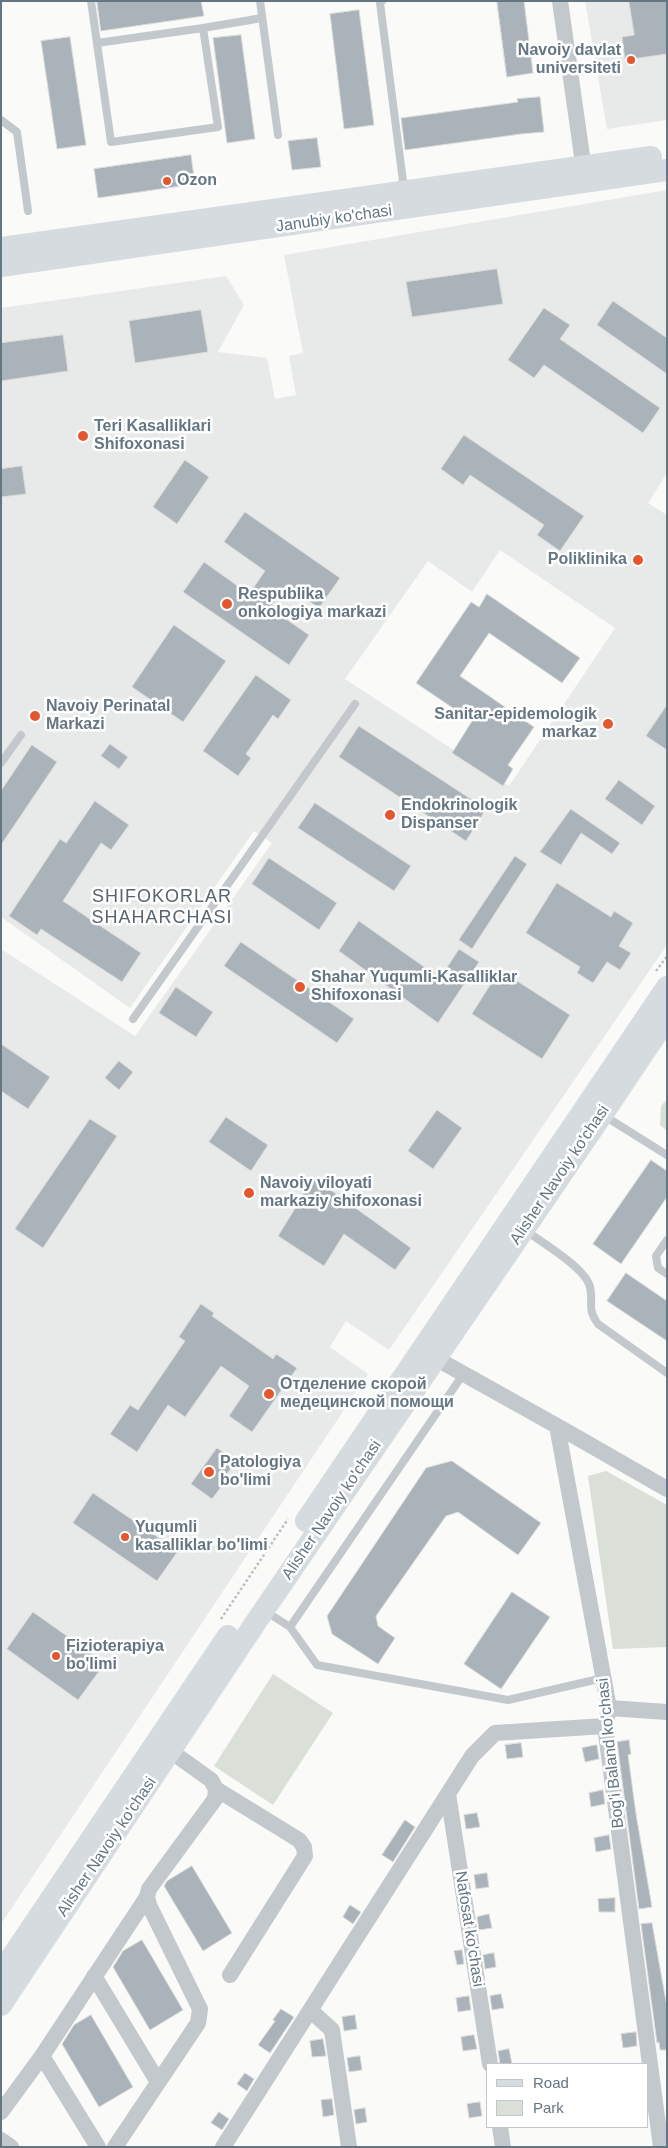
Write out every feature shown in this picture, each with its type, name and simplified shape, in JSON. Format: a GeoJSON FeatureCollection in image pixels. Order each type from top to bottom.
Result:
{"type":"FeatureCollection","features":[{"type":"Feature","properties":{"kind":"main road","name":"Janubiy ko'chasi"},"geometry":{"type":"LineString","coordinates":[[585,175],[667,155]]}},
{"type":"Feature","properties":{"kind":"main road","name":"Janubiy ko'chasi"},"geometry":{"type":"LineString","coordinates":[[1,248],[405,200],[585,175],[667,170]]}},
{"type":"Feature","properties":{"kind":"main road","name":"Janubiy ko'chasi"},"geometry":{"type":"LineString","coordinates":[[1,266],[405,200]]}},
{"type":"Feature","properties":{"kind":"main road","name":"Alisher Navoiy ko'chasi"},"geometry":{"type":"LineString","coordinates":[[1,2005],[164,1746],[594,1110],[667,987]]}},
{"type":"Feature","properties":{"kind":"main road","name":"Alisher Navoiy ko'chasi"},"geometry":{"type":"LineString","coordinates":[[594,1110],[667,1018]]}},
{"type":"Feature","properties":{"kind":"main road","name":"Alisher Navoiy ko'chasi"},"geometry":{"type":"LineString","coordinates":[[1,1973],[264,1610],[429,1354]]}},
{"type":"Feature","properties":{"kind":"street"},"geometry":{"type":"LineString","coordinates":[[560,1],[585,175]]}},
{"type":"Feature","properties":{"kind":"street"},"geometry":{"type":"LineString","coordinates":[[429,1354],[667,1489]]}},
{"type":"Feature","properties":{"kind":"street","name":"Bog'i Baland ko'chasi"},"geometry":{"type":"LineString","coordinates":[[557,1426],[609,1708],[605,1726],[661,2147]]}},
{"type":"Feature","properties":{"kind":"street"},"geometry":{"type":"LineString","coordinates":[[609,1708],[667,1712]]}},
{"type":"Feature","properties":{"kind":"street"},"geometry":{"type":"LineString","coordinates":[[223,2147],[472,1756],[496,1733],[605,1726]]}},
{"type":"Feature","properties":{"kind":"street"},"geometry":{"type":"LineString","coordinates":[[164,1746],[211,1780],[216,1789],[300,1840],[304,1847],[305,1856],[230,1975]]}},
{"type":"Feature","properties":{"kind":"street"},"geometry":{"type":"LineString","coordinates":[[1,2112],[42,2056],[147,1897],[149,1889],[215,1799],[216,1789]]}},
{"type":"Feature","properties":{"kind":"street","name":"Nafosat ko'chasi"},"geometry":{"type":"LineString","coordinates":[[448,1794],[490,2063]]}},
{"type":"Feature","properties":{"kind":"street"},"geometry":{"type":"LineString","coordinates":[[115,2147],[198,2023],[200,2009],[149,1905],[147,1897]]}},
{"type":"Feature","properties":{"kind":"street"},"geometry":{"type":"LineString","coordinates":[[94,1976],[158,2082]]}},
{"type":"Feature","properties":{"kind":"street"},"geometry":{"type":"LineString","coordinates":[[311,2011],[332,2030],[349,2147]]}},
{"type":"Feature","properties":{"kind":"street"},"geometry":{"type":"LineString","coordinates":[[42,2056],[98,2147]]}},
{"type":"Feature","properties":{"kind":"street"},"geometry":{"type":"LineString","coordinates":[[500,2128],[503,2147]]}},
{"type":"Feature","properties":{"kind":"street"},"geometry":{"type":"LineString","coordinates":[[1,2140],[11,2147]]}},
{"type":"Feature","properties":{"kind":"lane"},"geometry":{"type":"LineString","coordinates":[[91,1],[111,142],[218,126],[203,28]]}},
{"type":"Feature","properties":{"kind":"lane"},"geometry":{"type":"LineString","coordinates":[[260,1],[278,135]]}},
{"type":"Feature","properties":{"kind":"lane"},"geometry":{"type":"LineString","coordinates":[[382,1],[380,3],[405,200]]}},
{"type":"Feature","properties":{"kind":"lane"},"geometry":{"type":"LineString","coordinates":[[97,43],[262,18]]}},
{"type":"Feature","properties":{"kind":"lane"},"geometry":{"type":"LineString","coordinates":[[1,120],[17,132],[28,210]]}},
{"type":"Feature","properties":{"kind":"lane"},"geometry":{"type":"LineString","coordinates":[[133,1019],[355,704]]}},
{"type":"Feature","properties":{"kind":"lane"},"geometry":{"type":"LineString","coordinates":[[1,763],[20,735]]}},
{"type":"Feature","properties":{"kind":"lane"},"geometry":{"type":"LineString","coordinates":[[594,1110],[667,1156]]}},
{"type":"Feature","properties":{"kind":"lane"},"geometry":{"type":"LineString","coordinates":[[517,1224],[583,1273],[590,1286],[591,1314],[598,1324],[667,1373]]}},
{"type":"Feature","properties":{"kind":"lane"},"geometry":{"type":"LineString","coordinates":[[667,1240],[656,1256],[658,1268],[667,1274]]}},
{"type":"Feature","properties":{"kind":"lane"},"geometry":{"type":"LineString","coordinates":[[290,1627],[465,1373]]}},
{"type":"Feature","properties":{"kind":"lane"},"geometry":{"type":"LineString","coordinates":[[264,1610],[290,1627],[317,1665],[508,1700],[603,1678]]}},
{"type":"Feature","properties":{"kind":"shaded area","name":"Navoiy davlat universiteti"},"geometry":{"type":"Polygon","coordinates":[[[585,1],[667,1],[667,120],[607,129],[585,1]]]}},
{"type":"Feature","properties":{"kind":"shaded area"},"geometry":{"type":"Polygon","coordinates":[[[667,190],[667,473],[648,503],[667,515],[667,945],[389,1350],[346,1321],[330,1347],[368,1374],[1,1924],[1,949],[135,1036],[272,843],[254,831],[130,1008],[1,917],[1,308],[226,276],[244,305],[218,352],[267,358],[275,399],[296,395],[289,356],[303,353],[284,255],[667,190]],[[500,550],[472,592],[428,561],[345,679],[509,786],[615,628],[500,550]]]}},
{"type":"Feature","properties":{"kind":"green space"},"geometry":{"type":"Polygon","coordinates":[[[667,1099],[667,1131],[660,1125],[661,1106],[667,1099]]]}},
{"type":"Feature","properties":{"kind":"green space"},"geometry":{"type":"Polygon","coordinates":[[[606,1471],[667,1505],[667,1647],[613,1649],[588,1476],[606,1471]]]}},
{"type":"Feature","properties":{"kind":"green space"},"geometry":{"type":"Polygon","coordinates":[[[273,1674],[333,1713],[273,1805],[214,1766],[273,1674]]]}},
{"type":"Feature","properties":{"kind":"building"},"geometry":{"type":"Polygon","coordinates":[[[97,1],[201,1],[204,16],[101,31],[97,1]]]}},
{"type":"Feature","properties":{"kind":"building"},"geometry":{"type":"Polygon","coordinates":[[[497,1],[524,1],[533,73],[507,77],[497,1]]]}},
{"type":"Feature","properties":{"kind":"building"},"geometry":{"type":"Polygon","coordinates":[[[629,1],[667,1],[667,54],[625,60],[622,37],[634,35],[629,1]]]}},
{"type":"Feature","properties":{"kind":"building"},"geometry":{"type":"Polygon","coordinates":[[[359,10],[374,125],[344,129],[330,14],[359,10]]]}},
{"type":"Feature","properties":{"kind":"building"},"geometry":{"type":"Polygon","coordinates":[[[241,35],[255,139],[227,143],[213,38],[241,35]]]}},
{"type":"Feature","properties":{"kind":"building"},"geometry":{"type":"Polygon","coordinates":[[[70,37],[86,145],[57,149],[41,41],[70,37]]]}},
{"type":"Feature","properties":{"kind":"building"},"geometry":{"type":"Polygon","coordinates":[[[540,97],[544,132],[405,150],[401,118],[518,102],[517,99],[540,97]]]}},
{"type":"Feature","properties":{"kind":"building"},"geometry":{"type":"Polygon","coordinates":[[[317,138],[321,167],[292,170],[288,141],[317,138]]]}},
{"type":"Feature","properties":{"kind":"building"},"geometry":{"type":"Polygon","coordinates":[[[191,155],[195,184],[98,198],[94,169],[191,155]]]}},
{"type":"Feature","properties":{"kind":"building"},"geometry":{"type":"Polygon","coordinates":[[[497,269],[503,304],[412,317],[406,282],[497,269]]]}},
{"type":"Feature","properties":{"kind":"building"},"geometry":{"type":"Polygon","coordinates":[[[613,301],[667,338],[667,374],[597,325],[613,301]]]}},
{"type":"Feature","properties":{"kind":"building"},"geometry":{"type":"Polygon","coordinates":[[[544,308],[570,325],[560,339],[660,408],[643,433],[544,365],[534,378],[508,360],[544,308]]]}},
{"type":"Feature","properties":{"kind":"building"},"geometry":{"type":"Polygon","coordinates":[[[201,310],[208,352],[135,363],[129,321],[201,310]]]}},
{"type":"Feature","properties":{"kind":"building"},"geometry":{"type":"Polygon","coordinates":[[[63,335],[68,371],[1,381],[1,343],[63,335]]]}},
{"type":"Feature","properties":{"kind":"building"},"geometry":{"type":"Polygon","coordinates":[[[464,435],[584,516],[560,551],[537,535],[544,525],[470,475],[463,485],[441,469],[464,435]]]}},
{"type":"Feature","properties":{"kind":"building"},"geometry":{"type":"Polygon","coordinates":[[[185,460],[209,477],[177,524],[153,507],[185,460]]]}},
{"type":"Feature","properties":{"kind":"building"},"geometry":{"type":"Polygon","coordinates":[[[22,466],[26,494],[1,497],[1,469],[22,466]]]}},
{"type":"Feature","properties":{"kind":"building"},"geometry":{"type":"Polygon","coordinates":[[[245,512],[340,578],[319,608],[286,585],[270,608],[309,635],[289,665],[183,592],[204,562],[249,594],[265,571],[224,542],[245,512]]]}},
{"type":"Feature","properties":{"kind":"building"},"geometry":{"type":"Polygon","coordinates":[[[487,594],[580,658],[562,683],[489,633],[460,676],[534,727],[508,765],[513,769],[503,786],[452,753],[472,721],[416,683],[471,602],[479,607],[487,594]]]}},
{"type":"Feature","properties":{"kind":"building"},"geometry":{"type":"Polygon","coordinates":[[[174,625],[226,661],[183,722],[132,687],[174,625]]]}},
{"type":"Feature","properties":{"kind":"building"},"geometry":{"type":"Polygon","coordinates":[[[256,675],[291,700],[278,719],[273,715],[246,754],[251,758],[238,776],[203,751],[256,675]]]}},
{"type":"Feature","properties":{"kind":"building"},"geometry":{"type":"Polygon","coordinates":[[[667,705],[667,750],[646,736],[667,705]]]}},
{"type":"Feature","properties":{"kind":"building"},"geometry":{"type":"Polygon","coordinates":[[[359,726],[486,809],[466,841],[339,757],[359,726]]]}},
{"type":"Feature","properties":{"kind":"building"},"geometry":{"type":"Polygon","coordinates":[[[110,744],[128,757],[119,769],[101,756],[110,744]]]}},
{"type":"Feature","properties":{"kind":"building"},"geometry":{"type":"Polygon","coordinates":[[[32,745],[57,762],[1,845],[1,791],[32,745]]]}},
{"type":"Feature","properties":{"kind":"building"},"geometry":{"type":"Polygon","coordinates":[[[619,780],[655,806],[642,825],[605,799],[619,780]]]}},
{"type":"Feature","properties":{"kind":"building"},"geometry":{"type":"Polygon","coordinates":[[[95,801],[129,825],[111,850],[101,843],[63,901],[141,953],[122,982],[41,929],[37,935],[9,916],[60,839],[66,843],[95,801]]]}},
{"type":"Feature","properties":{"kind":"building"},"geometry":{"type":"Polygon","coordinates":[[[315,803],[411,866],[394,891],[298,828],[315,803]]]}},
{"type":"Feature","properties":{"kind":"building"},"geometry":{"type":"Polygon","coordinates":[[[571,809],[620,843],[612,854],[581,833],[561,865],[540,852],[571,809]]]}},
{"type":"Feature","properties":{"kind":"building"},"geometry":{"type":"Polygon","coordinates":[[[515,856],[527,864],[472,949],[459,940],[515,856]]]}},
{"type":"Feature","properties":{"kind":"building"},"geometry":{"type":"Polygon","coordinates":[[[269,858],[337,903],[319,930],[252,884],[269,858]]]}},
{"type":"Feature","properties":{"kind":"building"},"geometry":{"type":"Polygon","coordinates":[[[557,883],[611,917],[614,911],[633,923],[619,946],[631,953],[620,970],[607,962],[593,983],[577,973],[580,967],[526,933],[557,883]]]}},
{"type":"Feature","properties":{"kind":"building"},"geometry":{"type":"Polygon","coordinates":[[[359,921],[440,978],[459,949],[479,962],[438,1023],[339,951],[359,921]]]}},
{"type":"Feature","properties":{"kind":"building"},"geometry":{"type":"Polygon","coordinates":[[[241,942],[354,1019],[337,1043],[224,966],[241,942]]]}},
{"type":"Feature","properties":{"kind":"building"},"geometry":{"type":"Polygon","coordinates":[[[500,970],[570,1015],[542,1059],[472,1014],[500,970]]]}},
{"type":"Feature","properties":{"kind":"building"},"geometry":{"type":"Polygon","coordinates":[[[176,987],[213,1012],[196,1037],[159,1013],[176,987]]]}},
{"type":"Feature","properties":{"kind":"building"},"geometry":{"type":"Polygon","coordinates":[[[1,1044],[50,1077],[28,1109],[1,1091],[1,1044]]]}},
{"type":"Feature","properties":{"kind":"building"},"geometry":{"type":"Polygon","coordinates":[[[119,1061],[133,1072],[119,1090],[105,1078],[119,1061]]]}},
{"type":"Feature","properties":{"kind":"building"},"geometry":{"type":"Polygon","coordinates":[[[437,1110],[462,1128],[433,1169],[408,1151],[437,1110]]]}},
{"type":"Feature","properties":{"kind":"building"},"geometry":{"type":"Polygon","coordinates":[[[226,1117],[268,1145],[251,1171],[209,1142],[226,1117]]]}},
{"type":"Feature","properties":{"kind":"building"},"geometry":{"type":"Polygon","coordinates":[[[90,1119],[117,1136],[43,1248],[15,1229],[90,1119]]]}},
{"type":"Feature","properties":{"kind":"building"},"geometry":{"type":"Polygon","coordinates":[[[651,1160],[667,1171],[667,1197],[621,1264],[593,1244],[651,1160]]]}},
{"type":"Feature","properties":{"kind":"building"},"geometry":{"type":"Polygon","coordinates":[[[314,1178],[411,1248],[395,1270],[344,1234],[324,1266],[278,1236],[314,1178]]]}},
{"type":"Feature","properties":{"kind":"building"},"geometry":{"type":"Polygon","coordinates":[[[626,1273],[667,1301],[667,1341],[607,1301],[626,1273]]]}},
{"type":"Feature","properties":{"kind":"building"},"geometry":{"type":"Polygon","coordinates":[[[201,1304],[214,1313],[212,1316],[273,1359],[276,1354],[297,1368],[252,1432],[229,1416],[249,1386],[221,1366],[185,1417],[168,1405],[137,1452],[110,1434],[130,1405],[138,1410],[185,1341],[179,1337],[201,1304]]]}},
{"type":"Feature","properties":{"kind":"building"},"geometry":{"type":"Polygon","coordinates":[[[217,1448],[236,1461],[225,1477],[227,1479],[212,1499],[191,1484],[217,1448]]]}},
{"type":"Feature","properties":{"kind":"building"},"geometry":{"type":"Polygon","coordinates":[[[452,1461],[541,1523],[518,1555],[458,1512],[446,1516],[376,1616],[378,1626],[395,1638],[378,1664],[332,1634],[327,1616],[426,1468],[452,1461]]]}},
{"type":"Feature","properties":{"kind":"building","name":"Yuqumli kasalliklar bo'limi"},"geometry":{"type":"Polygon","coordinates":[[[93,1493],[178,1551],[157,1581],[73,1523],[93,1493]]]}},
{"type":"Feature","properties":{"kind":"building"},"geometry":{"type":"Polygon","coordinates":[[[512,1592],[550,1617],[501,1689],[464,1664],[512,1592]]]}},
{"type":"Feature","properties":{"kind":"building","name":"Fizioterapiya bo'limi"},"geometry":{"type":"Polygon","coordinates":[[[33,1612],[105,1663],[78,1700],[7,1649],[33,1612]]]}},
{"type":"Feature","properties":{"kind":"building"},"geometry":{"type":"Polygon","coordinates":[[[629,1740],[631,1754],[628,1755],[636,1814],[652,1907],[639,1909],[617,1742],[629,1740]]]}},
{"type":"Feature","properties":{"kind":"building"},"geometry":{"type":"Polygon","coordinates":[[[521,1743],[523,1757],[507,1759],[505,1745],[521,1743]]]}},
{"type":"Feature","properties":{"kind":"building"},"geometry":{"type":"Polygon","coordinates":[[[597,1745],[599,1759],[585,1762],[582,1748],[597,1745]]]}},
{"type":"Feature","properties":{"kind":"building"},"geometry":{"type":"Polygon","coordinates":[[[603,1790],[605,1804],[591,1807],[589,1793],[603,1790]]]}},
{"type":"Feature","properties":{"kind":"building"},"geometry":{"type":"Polygon","coordinates":[[[477,1813],[480,1827],[466,1829],[464,1815],[477,1813]]]}},
{"type":"Feature","properties":{"kind":"building"},"geometry":{"type":"Polygon","coordinates":[[[405,1820],[415,1827],[393,1862],[382,1855],[405,1820]]]}},
{"type":"Feature","properties":{"kind":"building"},"geometry":{"type":"Polygon","coordinates":[[[609,1835],[611,1849],[596,1852],[594,1838],[609,1835]]]}},
{"type":"Feature","properties":{"kind":"building"},"geometry":{"type":"Polygon","coordinates":[[[192,1866],[232,1933],[203,1951],[164,1886],[167,1881],[192,1866]]]}},
{"type":"Feature","properties":{"kind":"building"},"geometry":{"type":"Polygon","coordinates":[[[487,1873],[489,1887],[476,1889],[474,1875],[487,1873]]]}},
{"type":"Feature","properties":{"kind":"building"},"geometry":{"type":"Polygon","coordinates":[[[615,1898],[615,1912],[599,1912],[598,1899],[615,1898]]]}},
{"type":"Feature","properties":{"kind":"building"},"geometry":{"type":"Polygon","coordinates":[[[350,1905],[361,1912],[353,1924],[343,1917],[350,1905]]]}},
{"type":"Feature","properties":{"kind":"building"},"geometry":{"type":"Polygon","coordinates":[[[489,1914],[492,1928],[479,1930],[477,1917],[489,1914]]]}},
{"type":"Feature","properties":{"kind":"building"},"geometry":{"type":"Polygon","coordinates":[[[652,1923],[667,2007],[667,2050],[660,2050],[659,2042],[657,2043],[641,1924],[652,1923]]]}},
{"type":"Feature","properties":{"kind":"building"},"geometry":{"type":"Polygon","coordinates":[[[142,1940],[183,2010],[150,2030],[113,1967],[123,1951],[142,1940]]]}},
{"type":"Feature","properties":{"kind":"building"},"geometry":{"type":"Polygon","coordinates":[[[462,1950],[464,1964],[457,1965],[454,1951],[462,1950]]]}},
{"type":"Feature","properties":{"kind":"building"},"geometry":{"type":"Polygon","coordinates":[[[494,1953],[496,1967],[485,1969],[483,1955],[494,1953]]]}},
{"type":"Feature","properties":{"kind":"building"},"geometry":{"type":"Polygon","coordinates":[[[501,1994],[504,2008],[492,2010],[490,1996],[501,1994]]]}},
{"type":"Feature","properties":{"kind":"building"},"geometry":{"type":"Polygon","coordinates":[[[469,1996],[471,2010],[458,2012],[456,1998],[469,1996]]]}},
{"type":"Feature","properties":{"kind":"building"},"geometry":{"type":"Polygon","coordinates":[[[281,2009],[294,2017],[270,2053],[258,2045],[281,2009]]]}},
{"type":"Feature","properties":{"kind":"building"},"geometry":{"type":"Polygon","coordinates":[[[91,2015],[133,2087],[99,2107],[62,2044],[74,2025],[91,2015]]]}},
{"type":"Feature","properties":{"kind":"building"},"geometry":{"type":"Polygon","coordinates":[[[355,2015],[357,2029],[344,2031],[342,2017],[355,2015]]]}},
{"type":"Feature","properties":{"kind":"building"},"geometry":{"type":"Polygon","coordinates":[[[636,2032],[637,2046],[623,2048],[621,2034],[636,2032]]]}},
{"type":"Feature","properties":{"kind":"building"},"geometry":{"type":"Polygon","coordinates":[[[474,2035],[477,2049],[463,2051],[461,2037],[474,2035]]]}},
{"type":"Feature","properties":{"kind":"building"},"geometry":{"type":"Polygon","coordinates":[[[323,2039],[326,2056],[312,2057],[310,2041],[323,2039]]]}},
{"type":"Feature","properties":{"kind":"building"},"geometry":{"type":"Polygon","coordinates":[[[509,2049],[512,2063],[500,2063],[498,2051],[509,2049]]]}},
{"type":"Feature","properties":{"kind":"building"},"geometry":{"type":"Polygon","coordinates":[[[360,2056],[362,2070],[349,2072],[347,2058],[360,2056]]]}},
{"type":"Feature","properties":{"kind":"building"},"geometry":{"type":"Polygon","coordinates":[[[245,2073],[254,2079],[247,2091],[237,2084],[245,2073]]]}},
{"type":"Feature","properties":{"kind":"building"},"geometry":{"type":"Polygon","coordinates":[[[332,2099],[334,2115],[323,2117],[321,2100],[332,2099]]]}},
{"type":"Feature","properties":{"kind":"building"},"geometry":{"type":"Polygon","coordinates":[[[480,2102],[482,2116],[469,2118],[467,2104],[480,2102]]]}},
{"type":"Feature","properties":{"kind":"building"},"geometry":{"type":"Polygon","coordinates":[[[365,2108],[367,2122],[356,2124],[354,2110],[365,2108]]]}},
{"type":"Feature","properties":{"kind":"building"},"geometry":{"type":"Polygon","coordinates":[[[219,2112],[229,2119],[222,2130],[211,2123],[219,2112]]]}},
{"type":"Feature","properties":{"kind":"place","name":"Navoiy davlat universiteti"},"geometry":{"type":"Point","coordinates":[631,60]}},
{"type":"Feature","properties":{"kind":"place","name":"Ozon"},"geometry":{"type":"Point","coordinates":[167,181]}},
{"type":"Feature","properties":{"kind":"place","name":"Teri Kasalliklari Shifoxonasi"},"geometry":{"type":"Point","coordinates":[83,436]}},
{"type":"Feature","properties":{"kind":"place","name":"Poliklinika"},"geometry":{"type":"Point","coordinates":[638,560]}},
{"type":"Feature","properties":{"kind":"place","name":"Respublika onkologiya markazi"},"geometry":{"type":"Point","coordinates":[227,604]}},
{"type":"Feature","properties":{"kind":"place","name":"Navoiy Perinatal Markazi"},"geometry":{"type":"Point","coordinates":[35,716]}},
{"type":"Feature","properties":{"kind":"place","name":"Sanitar-epidemologik markaz"},"geometry":{"type":"Point","coordinates":[608,724]}},
{"type":"Feature","properties":{"kind":"place","name":"Endokrinologik Dispanser"},"geometry":{"type":"Point","coordinates":[390,815]}},
{"type":"Feature","properties":{"kind":"place","name":"Shahar Yuqumli-Kasalliklar Shifoxonasi"},"geometry":{"type":"Point","coordinates":[300,987]}},
{"type":"Feature","properties":{"kind":"place","name":"Navoiy viloyati markaziy shifoxonasi"},"geometry":{"type":"Point","coordinates":[249,1193]}},
{"type":"Feature","properties":{"kind":"place","name":"Отделение скорой медецинской помощи"},"geometry":{"type":"Point","coordinates":[269,1394]}},
{"type":"Feature","properties":{"kind":"place","name":"Patologiya bo'limi"},"geometry":{"type":"Point","coordinates":[209,1472]}},
{"type":"Feature","properties":{"kind":"place","name":"Yuqumli kasalliklar bo'limi"},"geometry":{"type":"Point","coordinates":[125,1537]}},
{"type":"Feature","properties":{"kind":"place","name":"Fizioterapiya bo'limi"},"geometry":{"type":"Point","coordinates":[56,1656]}},
{"type":"Feature","properties":{"kind":"district","name":"SHIFOKORLAR SHAHARCHASI"},"geometry":{"type":"Point","coordinates":[162,908]}}]}
